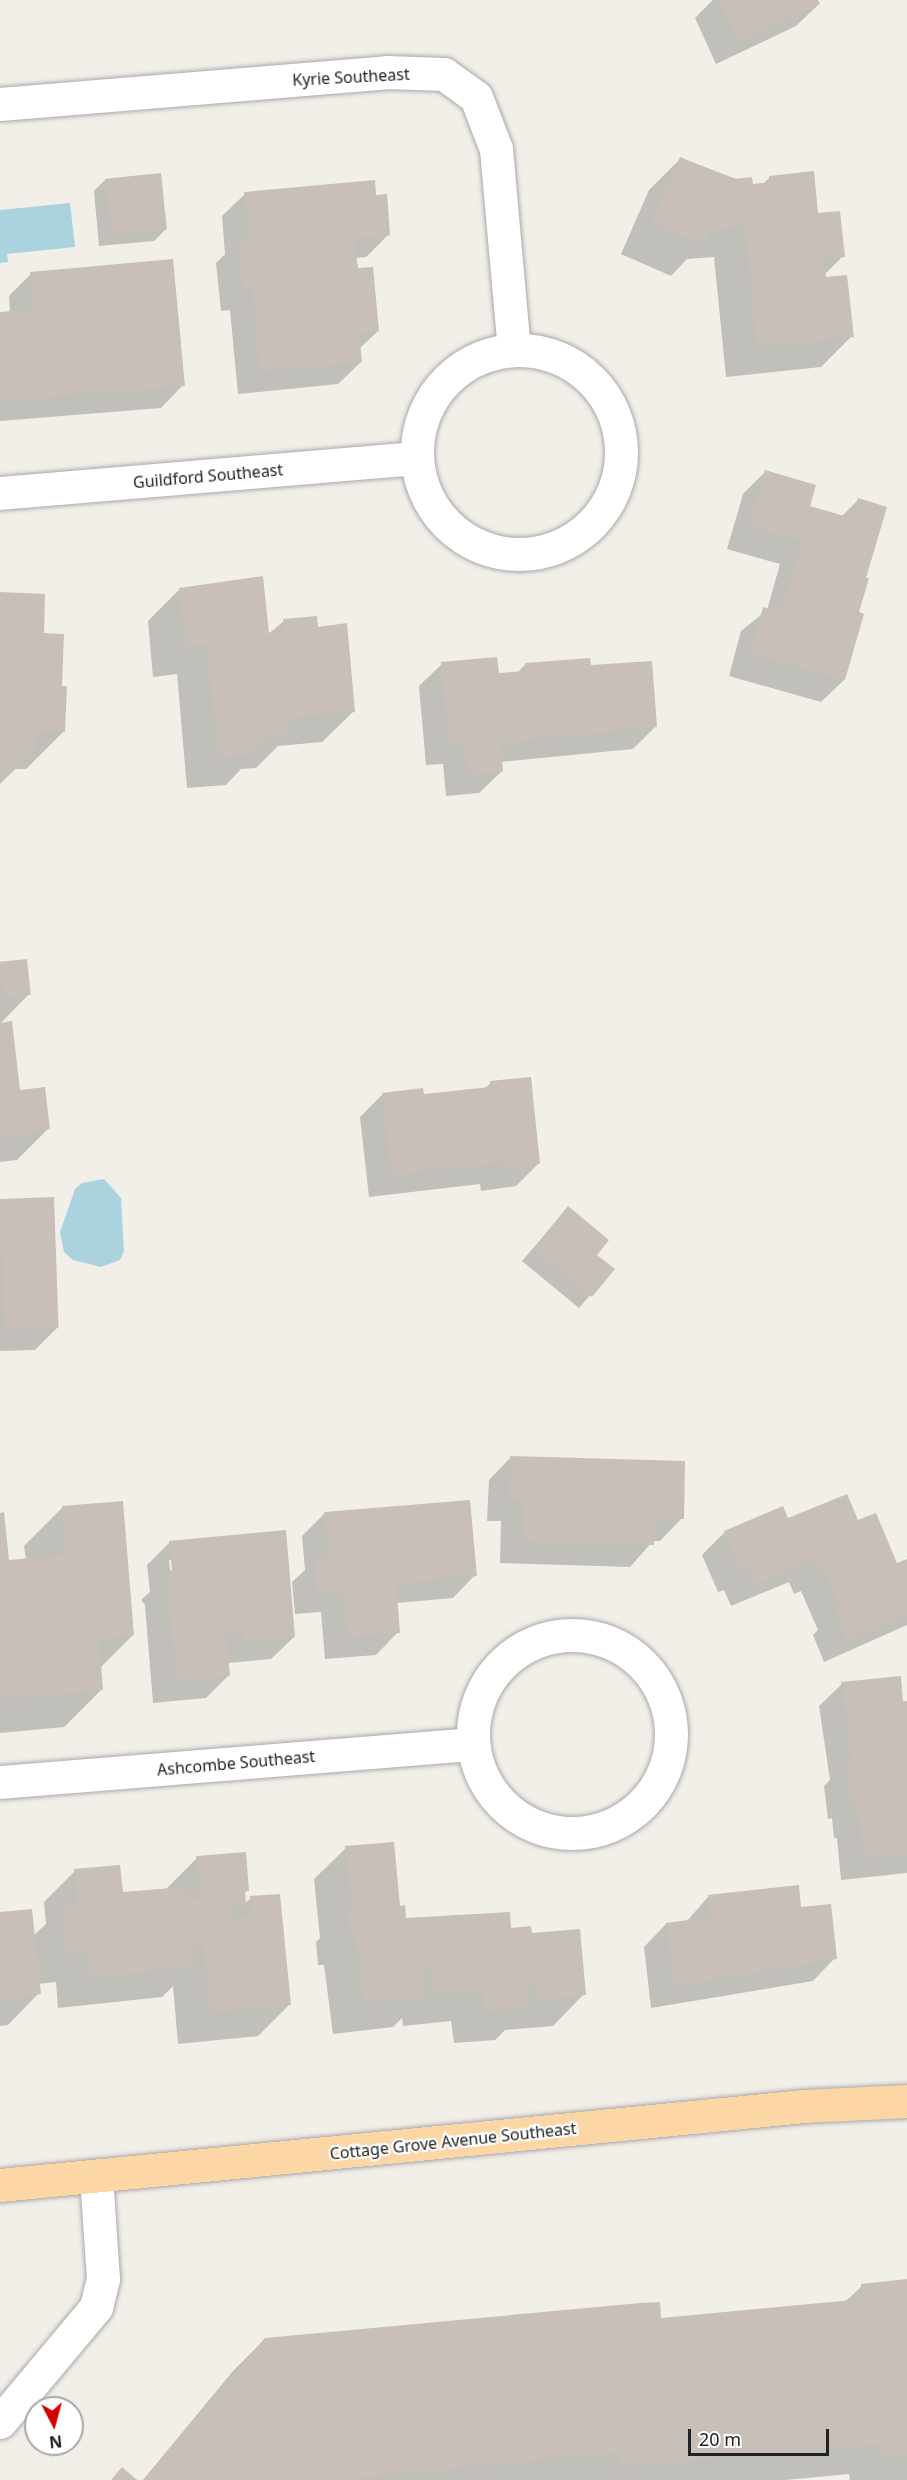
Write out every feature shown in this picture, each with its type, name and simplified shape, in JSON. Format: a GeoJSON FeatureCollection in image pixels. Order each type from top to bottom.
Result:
{"type":"FeatureCollection","features":[{"type":"Feature","properties":{"kind":"main road","name":"Cottage Grove Avenue Southeast"},"geometry":{"type":"LineString","coordinates":[[0,2185],[804,2106],[907,2101]]}},
{"type":"Feature","properties":{"kind":"street","name":"Kyrie Southeast"},"geometry":{"type":"LineString","coordinates":[[0,104],[387,72],[444,74],[476,97],[496,149],[514,349]]}},
{"type":"Feature","properties":{"kind":"street"},"geometry":{"type":"LineString","coordinates":[[514,349],[557,356],[594,380],[617,418],[622,462],[609,504],[579,536],[539,554],[495,553],[455,534],[426,500],[415,458],[421,417],[442,383],[474,358],[514,349]]}},
{"type":"Feature","properties":{"kind":"street","name":"Guildford Southeast"},"geometry":{"type":"LineString","coordinates":[[0,493],[415,458]]}},
{"type":"Feature","properties":{"kind":"street"},"geometry":{"type":"LineString","coordinates":[[578,1634],[625,1648],[654,1676],[672,1717],[667,1769],[647,1803],[609,1828],[558,1834],[514,1817],[486,1787],[472,1744],[477,1701],[500,1664],[533,1642],[578,1634]]}},
{"type":"Feature","properties":{"kind":"street","name":"Ashcombe Southeast"},"geometry":{"type":"LineString","coordinates":[[0,1782],[472,1744]]}},
{"type":"Feature","properties":{"kind":"street"},"geometry":{"type":"LineString","coordinates":[[0,2422],[96,2307],[104,2279],[96,2177]]}},
{"type":"Feature","properties":{"kind":"water"},"geometry":{"type":"Polygon","coordinates":[[[70,203],[75,247],[7,254],[8,262],[0,263],[0,210],[70,203]]]}},
{"type":"Feature","properties":{"kind":"water"},"geometry":{"type":"Polygon","coordinates":[[[104,1179],[121,1198],[124,1251],[120,1260],[101,1267],[73,1260],[64,1252],[60,1232],[75,1189],[82,1183],[104,1179]]]}},
{"type":"Feature","properties":{"kind":"building"},"geometry":{"type":"Polygon","coordinates":[[[719,0],[818,0],[820,4],[739,43],[719,0]]]}},
{"type":"Feature","properties":{"kind":"building"},"geometry":{"type":"Polygon","coordinates":[[[680,157],[733,179],[752,177],[753,184],[770,182],[769,176],[814,171],[818,213],[840,211],[845,257],[824,259],[826,277],[847,275],[854,337],[757,347],[745,226],[711,230],[704,245],[651,223],[680,157]]]}},
{"type":"Feature","properties":{"kind":"building"},"geometry":{"type":"Polygon","coordinates":[[[161,173],[167,230],[111,236],[105,179],[161,173]]]}},
{"type":"Feature","properties":{"kind":"building"},"geometry":{"type":"Polygon","coordinates":[[[375,180],[376,195],[387,194],[390,235],[354,238],[358,268],[373,267],[379,331],[359,333],[362,362],[260,372],[252,288],[243,289],[238,239],[248,238],[244,192],[375,180]]]}},
{"type":"Feature","properties":{"kind":"building"},"geometry":{"type":"Polygon","coordinates":[[[173,259],[185,386],[0,401],[0,312],[34,309],[30,272],[173,259]]]}},
{"type":"Feature","properties":{"kind":"building"},"geometry":{"type":"Polygon","coordinates":[[[765,470],[816,485],[810,506],[851,518],[858,498],[887,507],[866,578],[869,578],[859,612],[864,614],[845,680],[750,654],[763,607],[781,612],[802,541],[749,526],[765,470]]]}},
{"type":"Feature","properties":{"kind":"building"},"geometry":{"type":"Polygon","coordinates":[[[263,576],[269,633],[284,632],[283,619],[317,616],[318,627],[347,623],[355,712],[288,718],[289,737],[257,740],[259,754],[218,757],[207,644],[184,646],[179,588],[263,576]]]}},
{"type":"Feature","properties":{"kind":"building"},"geometry":{"type":"Polygon","coordinates":[[[0,592],[45,594],[44,633],[64,634],[62,686],[67,686],[65,732],[35,731],[35,751],[0,783],[0,592]]]}},
{"type":"Feature","properties":{"kind":"building"},"geometry":{"type":"Polygon","coordinates":[[[497,657],[499,673],[525,671],[525,663],[590,658],[591,665],[652,661],[657,727],[501,743],[503,772],[468,774],[465,742],[448,743],[441,662],[497,657]]]}},
{"type":"Feature","properties":{"kind":"building"},"geometry":{"type":"Polygon","coordinates":[[[27,959],[31,995],[4,998],[0,962],[27,959]]]}},
{"type":"Feature","properties":{"kind":"building"},"geometry":{"type":"Polygon","coordinates":[[[12,1021],[20,1090],[45,1087],[50,1129],[0,1139],[0,1023],[12,1021]]]}},
{"type":"Feature","properties":{"kind":"building"},"geometry":{"type":"Polygon","coordinates":[[[531,1077],[540,1164],[503,1169],[503,1163],[391,1175],[382,1093],[423,1088],[424,1094],[490,1087],[490,1081],[531,1077]]]}},
{"type":"Feature","properties":{"kind":"building"},"geometry":{"type":"Polygon","coordinates":[[[54,1197],[59,1328],[5,1330],[0,1199],[54,1197]]]}},
{"type":"Feature","properties":{"kind":"building"},"geometry":{"type":"Polygon","coordinates":[[[568,1206],[609,1240],[597,1255],[615,1269],[592,1297],[533,1249],[568,1206]]]}},
{"type":"Feature","properties":{"kind":"building"},"geometry":{"type":"Polygon","coordinates":[[[510,1456],[685,1461],[684,1519],[655,1519],[654,1545],[522,1541],[523,1499],[509,1499],[510,1456]]]}},
{"type":"Feature","properties":{"kind":"building"},"geometry":{"type":"Polygon","coordinates":[[[847,1494],[858,1520],[876,1513],[897,1563],[907,1559],[907,1616],[847,1641],[834,1611],[840,1608],[824,1569],[817,1572],[812,1560],[754,1585],[747,1568],[740,1570],[724,1531],[783,1506],[788,1518],[847,1494]]]}},
{"type":"Feature","properties":{"kind":"building"},"geometry":{"type":"Polygon","coordinates":[[[470,1500],[477,1576],[396,1583],[400,1633],[347,1637],[343,1590],[317,1593],[314,1558],[327,1557],[324,1512],[470,1500]]]}},
{"type":"Feature","properties":{"kind":"building"},"geometry":{"type":"Polygon","coordinates":[[[123,1501],[134,1635],[99,1639],[103,1690],[0,1699],[0,1513],[4,1512],[9,1560],[66,1555],[62,1506],[123,1501]]]}},
{"type":"Feature","properties":{"kind":"building"},"geometry":{"type":"Polygon","coordinates":[[[286,1530],[295,1637],[244,1642],[243,1632],[226,1633],[230,1676],[176,1681],[167,1583],[163,1577],[172,1570],[169,1541],[286,1530]]]}},
{"type":"Feature","properties":{"kind":"building"},"geometry":{"type":"Polygon","coordinates":[[[901,1676],[903,1701],[907,1701],[907,1854],[863,1858],[859,1816],[856,1816],[854,1797],[850,1797],[846,1762],[852,1761],[841,1682],[901,1676]]]}},
{"type":"Feature","properties":{"kind":"building"},"geometry":{"type":"Polygon","coordinates":[[[394,1842],[400,1906],[405,1905],[406,1918],[510,1912],[511,1928],[531,1926],[532,1933],[580,1929],[586,1995],[537,1999],[535,1984],[526,1985],[528,2009],[484,2012],[482,1991],[434,1995],[431,1970],[423,1971],[426,1997],[364,2003],[355,1934],[349,1935],[347,1909],[351,1909],[345,1846],[394,1842]]]}},
{"type":"Feature","properties":{"kind":"building"},"geometry":{"type":"Polygon","coordinates":[[[246,1852],[249,1891],[245,1891],[246,1904],[230,1906],[231,1918],[252,1916],[250,1896],[280,1894],[291,2005],[209,2013],[203,1944],[193,1945],[195,1967],[89,1977],[87,1951],[65,1954],[61,1907],[78,1906],[74,1869],[120,1865],[123,1892],[185,1887],[187,1900],[200,1898],[196,1856],[246,1852]]]}},
{"type":"Feature","properties":{"kind":"building"},"geometry":{"type":"Polygon","coordinates":[[[799,1885],[801,1907],[831,1904],[837,1959],[673,1986],[666,1923],[710,1917],[708,1895],[799,1885]]]}},
{"type":"Feature","properties":{"kind":"building"},"geometry":{"type":"Polygon","coordinates":[[[32,1909],[41,1994],[0,2001],[0,1912],[32,1909]]]}},
{"type":"Feature","properties":{"kind":"building"},"geometry":{"type":"Polygon","coordinates":[[[907,2279],[907,2456],[882,2460],[880,2444],[620,2467],[618,2452],[337,2480],[143,2480],[265,2338],[640,2303],[660,2302],[661,2318],[863,2299],[861,2284],[907,2279]]]}},
{"type":"Feature","properties":{"kind":"building"},"geometry":{"type":"Polygon","coordinates":[[[122,2467],[137,2480],[111,2480],[122,2467]]]}}]}
